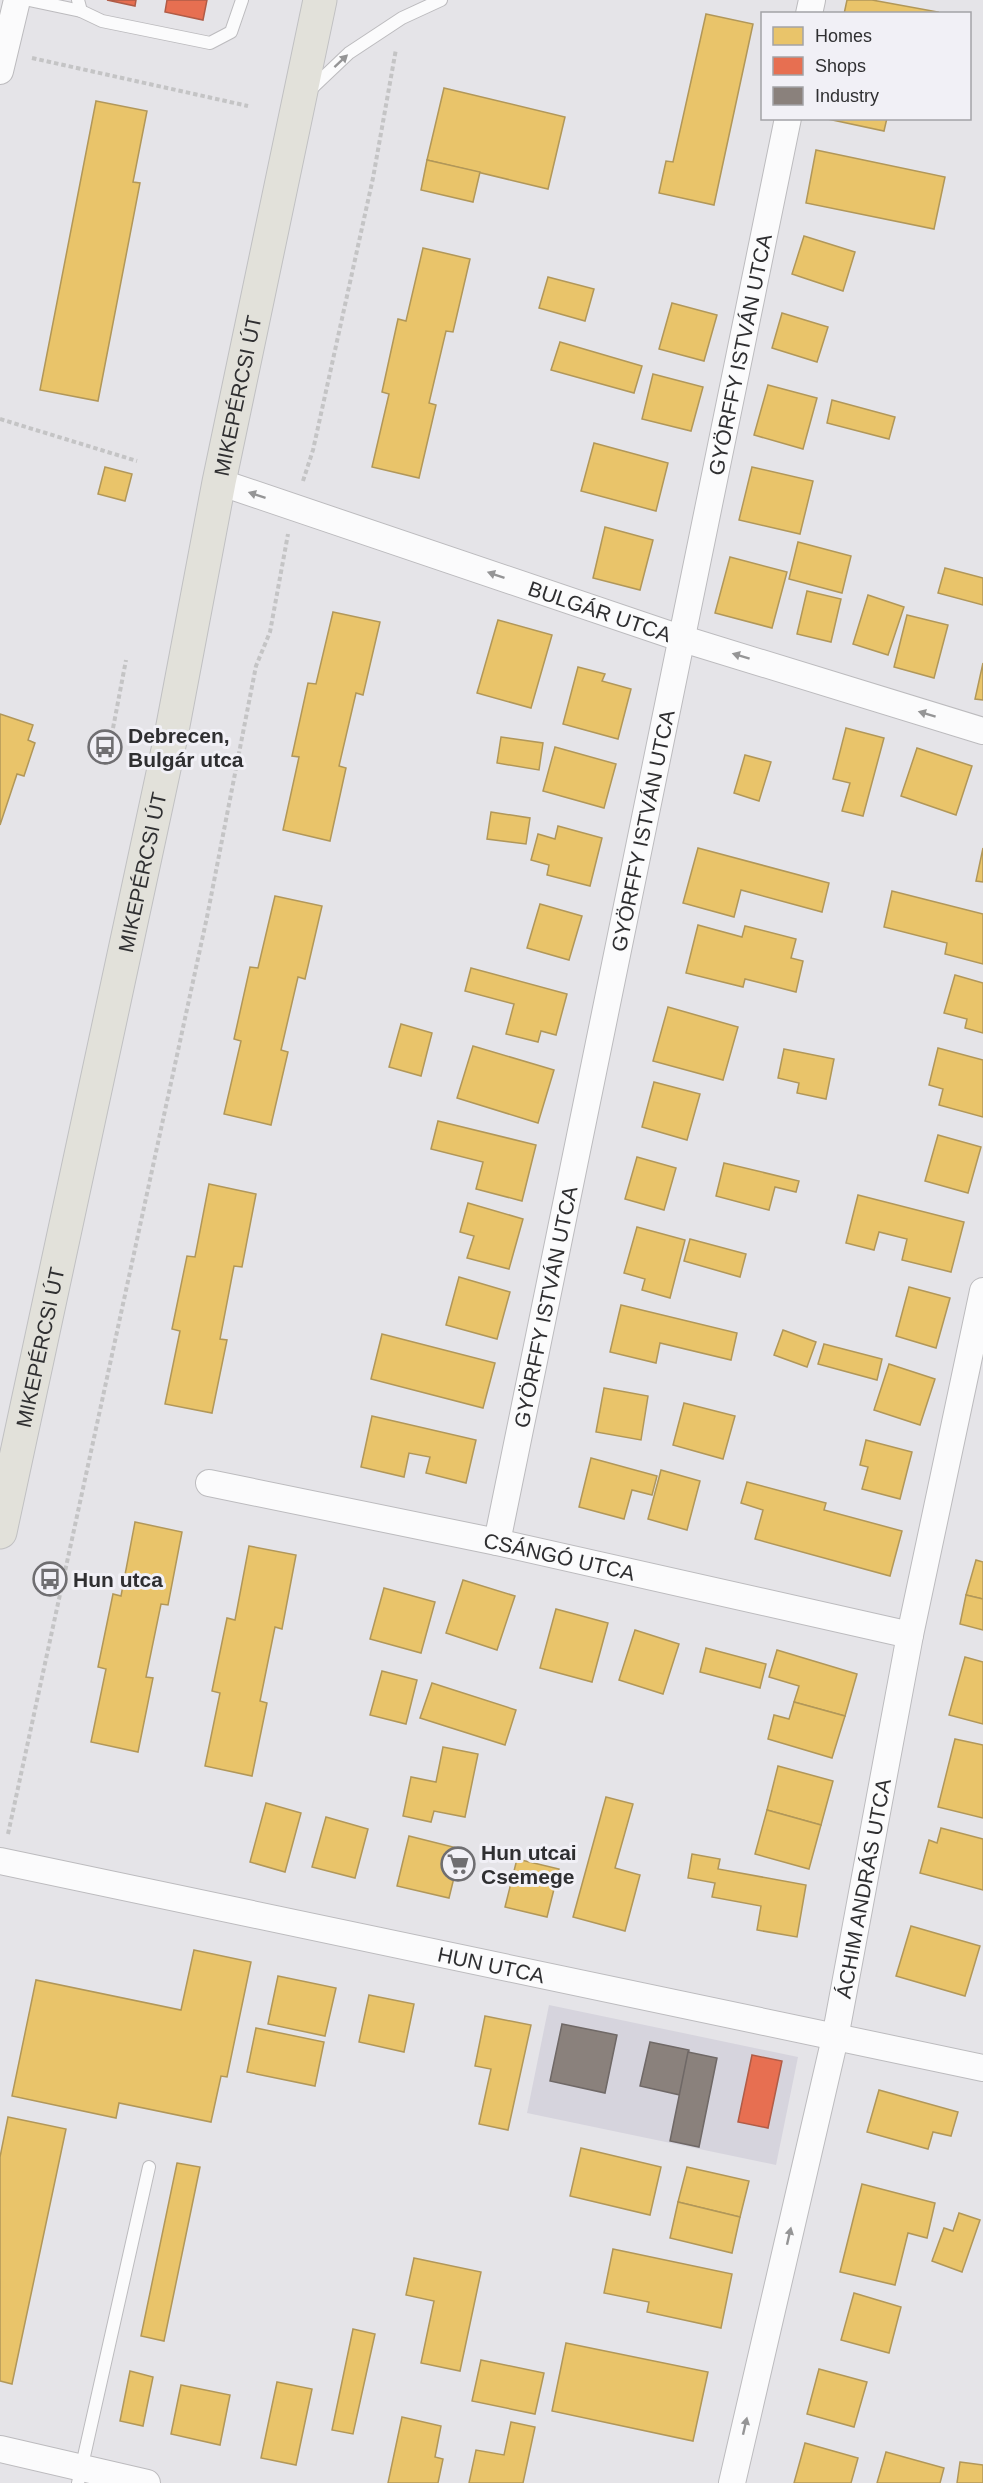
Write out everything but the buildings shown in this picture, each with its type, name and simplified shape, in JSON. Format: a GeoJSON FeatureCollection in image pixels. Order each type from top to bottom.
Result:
{"type":"FeatureCollection","features":[{"type":"Feature","properties":{"kind":"main road","name":"MIKEPÉRCSI ÚT"},"geometry":{"type":"LineString","coordinates":[[0,1532],[171,736],[219,482],[320,0]]}},
{"type":"Feature","properties":{"kind":"street"},"geometry":{"type":"LineString","coordinates":[[1,58],[16,0]]}},
{"type":"Feature","properties":{"kind":"street","name":"GYÖRFFY ISTVÁN UTCA"},"geometry":{"type":"LineString","coordinates":[[497,1542],[788,120]]}},
{"type":"Feature","properties":{"kind":"street","name":"BULGÁR UTCA"},"geometry":{"type":"LineString","coordinates":[[219,482],[680,638],[983,731]]}},
{"type":"Feature","properties":{"kind":"street","name":"ÁCHIM ANDRÁS UTCA"},"geometry":{"type":"LineString","coordinates":[[732,2483],[835,2038],[910,1635],[983,1291]]}},
{"type":"Feature","properties":{"kind":"street","name":"CSÁNGÓ UTCA"},"geometry":{"type":"LineString","coordinates":[[209,1483],[497,1542],[910,1635]]}},
{"type":"Feature","properties":{"kind":"street","name":"HUN UTCA"},"geometry":{"type":"LineString","coordinates":[[0,1861],[983,2068]]}},
{"type":"Feature","properties":{"kind":"street"},"geometry":{"type":"LineString","coordinates":[[0,2449],[79,2475],[147,2483]]}},
{"type":"Feature","properties":{"kind":"lane"},"geometry":{"type":"LineString","coordinates":[[29,0],[79,5],[102,21],[210,43],[231,32],[242,0]]}},
{"type":"Feature","properties":{"kind":"lane"},"geometry":{"type":"LineString","coordinates":[[298,101],[349,53],[396,22],[441,0]]}},
{"type":"Feature","properties":{"kind":"lane"},"geometry":{"type":"LineString","coordinates":[[79,2475],[149,2167]]}},
{"type":"Feature","properties":{"kind":"path"},"geometry":{"type":"LineString","coordinates":[[0,1861],[12,1819],[93,1435],[168,1103],[210,906],[256,666],[270,632],[290,522],[313,450],[373,178],[396,51],[396,22]]}},
{"type":"Feature","properties":{"kind":"path"},"geometry":{"type":"LineString","coordinates":[[1,58],[248,106]]}},
{"type":"Feature","properties":{"kind":"path"},"geometry":{"type":"LineString","coordinates":[[0,418],[137,461]]}},
{"type":"Feature","properties":{"kind":"path"},"geometry":{"type":"LineString","coordinates":[[106,765],[126,660]]}},
{"type":"Feature","properties":{"kind":"shaded area"},"geometry":{"type":"Polygon","coordinates":[[[549,2005],[798,2057],[776,2165],[527,2113],[549,2005]]]}},
{"type":"Feature","properties":{"kind":"place","name":"Debrecen, Bulgár utca"},"geometry":{"type":"Point","coordinates":[105,747]}},
{"type":"Feature","properties":{"kind":"place","name":"Hun utca"},"geometry":{"type":"Point","coordinates":[50,1579]}},
{"type":"Feature","properties":{"kind":"place","name":"Hun utcai Csemege"},"geometry":{"type":"Point","coordinates":[458,1864]}}]}
